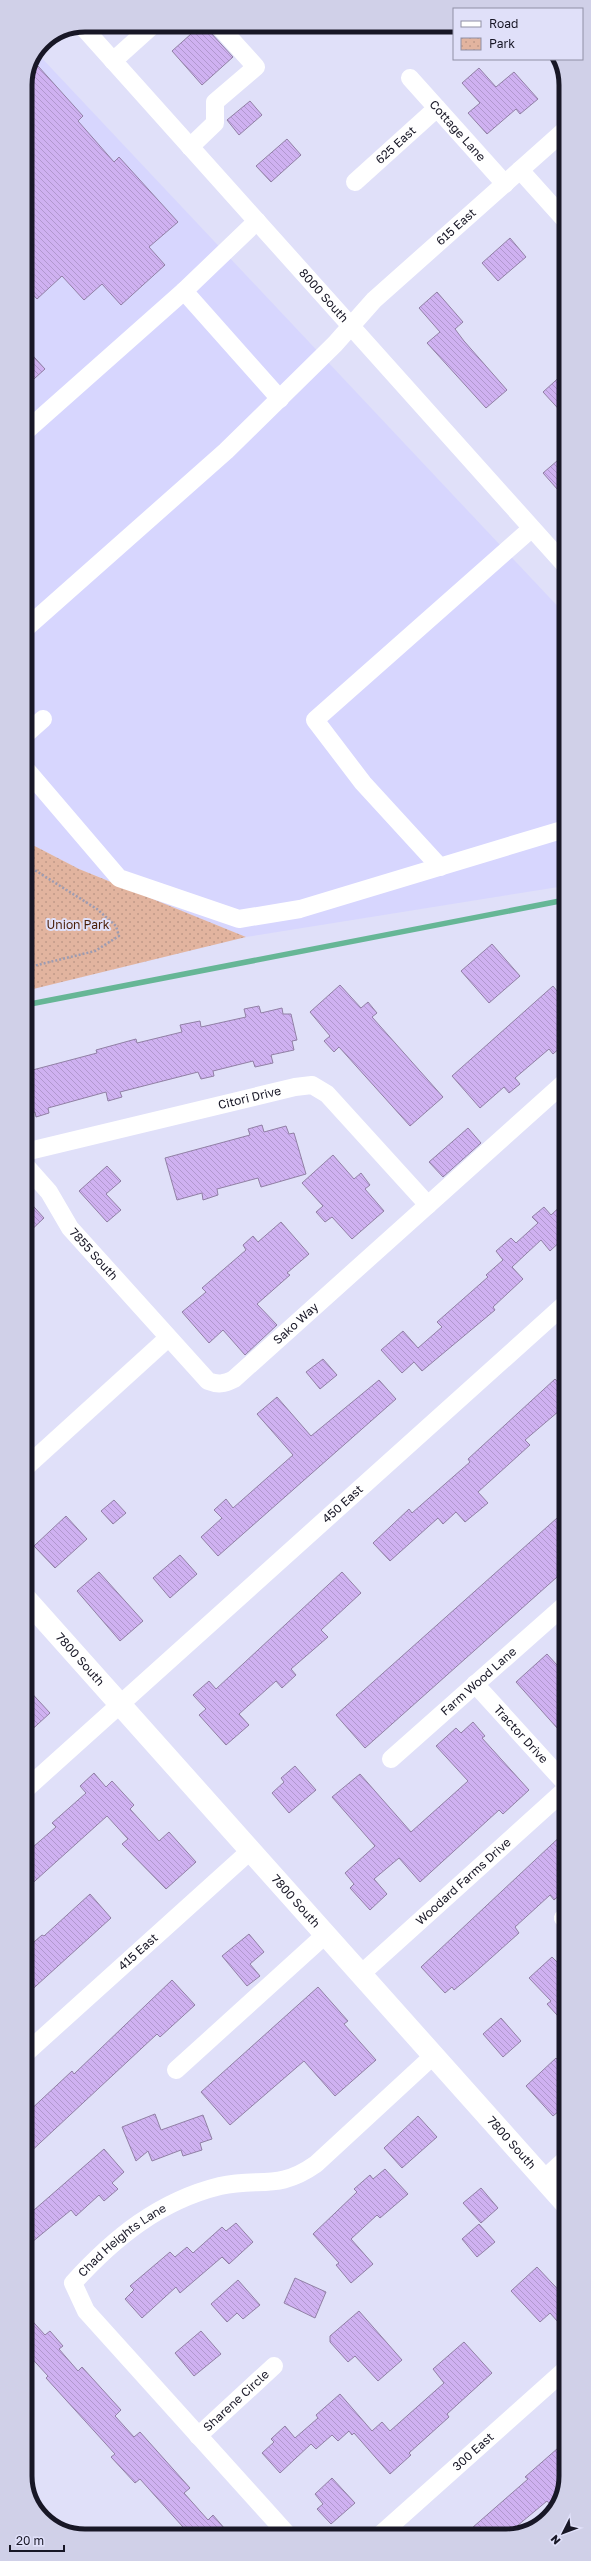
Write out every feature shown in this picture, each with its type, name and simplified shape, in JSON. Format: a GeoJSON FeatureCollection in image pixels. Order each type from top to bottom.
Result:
{"type":"FeatureCollection","features":[{"type":"Feature","properties":{"kind":"main road","name":"7800 South"},"geometry":{"type":"LineString","coordinates":[[32,1606],[559,2196]]}},
{"type":"Feature","properties":{"kind":"street","name":"8000 South"},"geometry":{"type":"LineString","coordinates":[[87,32],[350,328],[559,558]]}},
{"type":"Feature","properties":{"kind":"street"},"geometry":{"type":"LineString","coordinates":[[112,61],[142,32]]}},
{"type":"Feature","properties":{"kind":"street"},"geometry":{"type":"LineString","coordinates":[[190,147],[214,123],[214,102],[256,67],[224,32]]}},
{"type":"Feature","properties":{"kind":"street","name":"Cottage Lane"},"geometry":{"type":"LineString","coordinates":[[410,78],[505,184]]}},
{"type":"Feature","properties":{"kind":"street","name":"625 East"},"geometry":{"type":"LineString","coordinates":[[355,182],[437,108]]}},
{"type":"Feature","properties":{"kind":"street","name":"615 East"},"geometry":{"type":"LineString","coordinates":[[32,622],[226,451],[350,328],[374,300],[559,135]]}},
{"type":"Feature","properties":{"kind":"street"},"geometry":{"type":"LineString","coordinates":[[520,170],[559,213]]}},
{"type":"Feature","properties":{"kind":"street"},"geometry":{"type":"LineString","coordinates":[[32,426],[184,292],[256,221]]}},
{"type":"Feature","properties":{"kind":"street"},"geometry":{"type":"LineString","coordinates":[[184,292],[280,399]]}},
{"type":"Feature","properties":{"kind":"street"},"geometry":{"type":"LineString","coordinates":[[440,867],[363,783],[315,720],[531,528]]}},
{"type":"Feature","properties":{"kind":"street"},"geometry":{"type":"LineString","coordinates":[[32,729],[43,719]]}},
{"type":"Feature","properties":{"kind":"street"},"geometry":{"type":"LineString","coordinates":[[32,776],[118,878],[239,919],[300,909],[559,831]]}},
{"type":"Feature","properties":{"kind":"street","name":"Citori Drive"},"geometry":{"type":"LineString","coordinates":[[32,1151],[295,1087],[312,1085],[327,1094],[428,1205]]}},
{"type":"Feature","properties":{"kind":"street","name":"Sako Way"},"geometry":{"type":"LineString","coordinates":[[168,1338],[208,1381],[216,1384],[226,1384],[234,1379],[559,1087]]}},
{"type":"Feature","properties":{"kind":"street","name":"7855 South"},"geometry":{"type":"LineString","coordinates":[[32,1172],[49,1192],[70,1228],[168,1338]]}},
{"type":"Feature","properties":{"kind":"street","name":"450 East"},"geometry":{"type":"LineString","coordinates":[[32,1784],[559,1310]]}},
{"type":"Feature","properties":{"kind":"street"},"geometry":{"type":"LineString","coordinates":[[32,1462],[168,1338]]}},
{"type":"Feature","properties":{"kind":"street","name":"Farm Wood Lane"},"geometry":{"type":"LineString","coordinates":[[391,1759],[559,1610]]}},
{"type":"Feature","properties":{"kind":"street","name":"Tractor Drive"},"geometry":{"type":"LineString","coordinates":[[475,1684],[559,1776]]}},
{"type":"Feature","properties":{"kind":"street","name":"Woodard Farms Drive"},"geometry":{"type":"LineString","coordinates":[[361,1974],[559,1796]]}},
{"type":"Feature","properties":{"kind":"street","name":"415 East"},"geometry":{"type":"LineString","coordinates":[[32,2048],[250,1851]]}},
{"type":"Feature","properties":{"kind":"street"},"geometry":{"type":"LineString","coordinates":[[176,2070],[325,1935]]}},
{"type":"Feature","properties":{"kind":"street","name":"Chad Heights Lane"},"geometry":{"type":"LineString","coordinates":[[283,2529],[86,2311],[73,2284],[100,2254],[129,2229],[156,2211],[188,2195],[222,2186],[285,2181],[300,2176],[316,2164],[433,2056]]}},
{"type":"Feature","properties":{"kind":"street"},"geometry":{"type":"LineString","coordinates":[[544,2178],[559,2165]]}},
{"type":"Feature","properties":{"kind":"street","name":"Sharene Circle"},"geometry":{"type":"LineString","coordinates":[[198,2436],[274,2366]]}},
{"type":"Feature","properties":{"kind":"street","name":"300 East"},"geometry":{"type":"LineString","coordinates":[[387,2529],[559,2375]]}},
{"type":"Feature","properties":{"kind":"path"},"geometry":{"type":"LineString","coordinates":[[32,868],[97,909],[116,926],[119,936],[95,951],[32,966]]}},
{"type":"Feature","properties":{"kind":"shaded area"},"geometry":{"type":"Polygon","coordinates":[[[40,56],[559,608],[559,887],[246,937],[79,869],[32,845],[32,85],[33,74],[40,56]]]}},
{"type":"Feature","properties":{"kind":"green space","name":"Union Park"},"geometry":{"type":"Polygon","coordinates":[[[32,845],[79,869],[246,937],[32,989],[32,845]]]}},
{"type":"Feature","properties":{"kind":"building"},"geometry":{"type":"Polygon","coordinates":[[[193,32],[210,32],[233,57],[202,85],[172,51],[193,32]]]}},
{"type":"Feature","properties":{"kind":"building"},"geometry":{"type":"Polygon","coordinates":[[[38,66],[83,116],[78,121],[114,162],[119,157],[178,222],[149,247],[165,265],[121,305],[102,284],[84,300],[62,276],[37,299],[32,294],[32,85],[35,69],[38,66]]]}},
{"type":"Feature","properties":{"kind":"building"},"geometry":{"type":"Polygon","coordinates":[[[479,68],[496,87],[514,72],[538,99],[520,114],[516,109],[487,134],[468,113],[480,103],[462,83],[479,68]]]}},
{"type":"Feature","properties":{"kind":"building"},"geometry":{"type":"Polygon","coordinates":[[[250,101],[262,115],[239,135],[227,120],[250,101]]]}},
{"type":"Feature","properties":{"kind":"building"},"geometry":{"type":"Polygon","coordinates":[[[287,139],[301,155],[271,182],[256,166],[287,139]]]}},
{"type":"Feature","properties":{"kind":"building"},"geometry":{"type":"Polygon","coordinates":[[[510,238],[526,257],[498,281],[482,263],[510,238]]]}},
{"type":"Feature","properties":{"kind":"building"},"geometry":{"type":"Polygon","coordinates":[[[437,292],[463,322],[455,329],[507,390],[486,408],[427,343],[440,332],[419,308],[437,292]]]}},
{"type":"Feature","properties":{"kind":"building"},"geometry":{"type":"Polygon","coordinates":[[[32,355],[45,369],[32,381],[32,355]]]}},
{"type":"Feature","properties":{"kind":"building"},"geometry":{"type":"Polygon","coordinates":[[[559,377],[559,409],[543,392],[559,377]]]}},
{"type":"Feature","properties":{"kind":"building"},"geometry":{"type":"Polygon","coordinates":[[[559,459],[559,491],[543,473],[559,459]]]}},
{"type":"Feature","properties":{"kind":"building"},"geometry":{"type":"Polygon","coordinates":[[[492,944],[520,976],[489,1003],[461,971],[492,944]]]}},
{"type":"Feature","properties":{"kind":"building"},"geometry":{"type":"Polygon","coordinates":[[[340,985],[361,1008],[368,1002],[377,1013],[372,1017],[443,1097],[410,1126],[339,1047],[334,1052],[324,1041],[330,1036],[310,1012],[340,985]]]}},
{"type":"Feature","properties":{"kind":"building"},"geometry":{"type":"Polygon","coordinates":[[[553,986],[559,994],[559,1049],[553,1054],[549,1049],[515,1078],[520,1084],[509,1093],[504,1087],[480,1108],[452,1076],[553,986]]]}},
{"type":"Feature","properties":{"kind":"building"},"geometry":{"type":"Polygon","coordinates":[[[259,1006],[261,1013],[282,1008],[283,1014],[291,1014],[297,1040],[292,1041],[294,1050],[271,1055],[273,1063],[255,1067],[253,1061],[213,1071],[214,1076],[201,1079],[198,1072],[120,1092],[122,1097],[108,1101],[106,1092],[48,1108],[49,1113],[36,1117],[35,1112],[32,1113],[32,1070],[97,1053],[96,1050],[136,1039],[137,1043],[182,1032],[180,1025],[200,1021],[201,1027],[246,1017],[244,1009],[259,1006]]]}},
{"type":"Feature","properties":{"kind":"building"},"geometry":{"type":"Polygon","coordinates":[[[262,1125],[264,1132],[286,1126],[289,1134],[294,1133],[306,1174],[261,1187],[258,1178],[217,1189],[218,1195],[203,1200],[202,1193],[177,1200],[165,1158],[250,1135],[248,1129],[262,1125]]]}},
{"type":"Feature","properties":{"kind":"building"},"geometry":{"type":"Polygon","coordinates":[[[468,1128],[481,1143],[443,1177],[429,1162],[468,1128]]]}},
{"type":"Feature","properties":{"kind":"building"},"geometry":{"type":"Polygon","coordinates":[[[333,1155],[354,1179],[361,1173],[370,1185],[365,1189],[384,1211],[352,1239],[332,1217],[325,1222],[316,1212],[323,1206],[302,1183],[333,1155]]]}},
{"type":"Feature","properties":{"kind":"building"},"geometry":{"type":"Polygon","coordinates":[[[107,1166],[121,1181],[106,1194],[121,1210],[107,1222],[79,1191],[107,1166]]]}},
{"type":"Feature","properties":{"kind":"building"},"geometry":{"type":"Polygon","coordinates":[[[32,1205],[44,1218],[32,1229],[32,1205]]]}},
{"type":"Feature","properties":{"kind":"building"},"geometry":{"type":"Polygon","coordinates":[[[544,1207],[551,1215],[559,1208],[559,1243],[550,1251],[541,1240],[512,1267],[523,1279],[493,1307],[495,1310],[422,1371],[414,1362],[402,1373],[381,1350],[403,1331],[418,1348],[442,1327],[437,1322],[488,1277],[486,1275],[503,1260],[496,1251],[511,1238],[516,1243],[538,1223],[532,1217],[544,1207]]]}},
{"type":"Feature","properties":{"kind":"building"},"geometry":{"type":"Polygon","coordinates":[[[281,1222],[309,1254],[287,1273],[290,1275],[257,1304],[277,1325],[245,1355],[223,1330],[209,1343],[182,1312],[206,1292],[202,1288],[246,1250],[243,1245],[253,1236],[258,1242],[281,1222]]]}},
{"type":"Feature","properties":{"kind":"building"},"geometry":{"type":"Polygon","coordinates":[[[323,1359],[337,1375],[320,1389],[306,1372],[323,1359]]]}},
{"type":"Feature","properties":{"kind":"building"},"geometry":{"type":"Polygon","coordinates":[[[555,1379],[559,1383],[559,1411],[525,1440],[530,1445],[478,1492],[488,1503],[465,1522],[456,1512],[443,1524],[438,1518],[390,1561],[373,1543],[409,1509],[412,1513],[470,1462],[468,1459],[555,1379]]]}},
{"type":"Feature","properties":{"kind":"building"},"geometry":{"type":"Polygon","coordinates":[[[379,1380],[396,1399],[218,1556],[201,1537],[222,1518],[214,1510],[226,1499],[233,1508],[293,1455],[257,1414],[277,1397],[311,1436],[379,1380]]]}},
{"type":"Feature","properties":{"kind":"building"},"geometry":{"type":"Polygon","coordinates":[[[114,1500],[126,1513],[113,1524],[101,1511],[114,1500]]]}},
{"type":"Feature","properties":{"kind":"building"},"geometry":{"type":"Polygon","coordinates":[[[66,1516],[87,1539],[55,1568],[34,1546],[66,1516]]]}},
{"type":"Feature","properties":{"kind":"building"},"geometry":{"type":"Polygon","coordinates":[[[559,1516],[559,1575],[365,1748],[336,1715],[559,1516]]]}},
{"type":"Feature","properties":{"kind":"building"},"geometry":{"type":"Polygon","coordinates":[[[180,1555],[197,1574],[170,1598],[153,1578],[180,1555]]]}},
{"type":"Feature","properties":{"kind":"building"},"geometry":{"type":"Polygon","coordinates":[[[99,1572],[143,1621],[120,1641],[77,1591],[99,1572]]]}},
{"type":"Feature","properties":{"kind":"building"},"geometry":{"type":"Polygon","coordinates":[[[342,1572],[361,1593],[321,1630],[328,1637],[291,1669],[296,1675],[282,1688],[276,1681],[239,1714],[249,1725],[226,1745],[199,1715],[206,1709],[193,1695],[209,1681],[216,1689],[342,1572]]]}},
{"type":"Feature","properties":{"kind":"building"},"geometry":{"type":"Polygon","coordinates":[[[547,1654],[559,1667],[559,1730],[516,1682],[547,1654]]]}},
{"type":"Feature","properties":{"kind":"building"},"geometry":{"type":"Polygon","coordinates":[[[32,1694],[50,1713],[32,1730],[32,1694]]]}},
{"type":"Feature","properties":{"kind":"building"},"geometry":{"type":"Polygon","coordinates":[[[473,1722],[485,1736],[482,1738],[529,1790],[503,1814],[499,1810],[420,1882],[399,1858],[374,1879],[387,1894],[370,1910],[350,1888],[354,1884],[345,1873],[375,1846],[332,1797],[360,1774],[411,1832],[468,1781],[436,1746],[456,1728],[461,1733],[473,1722]]]}},
{"type":"Feature","properties":{"kind":"building"},"geometry":{"type":"Polygon","coordinates":[[[295,1766],[316,1790],[289,1813],[272,1793],[284,1782],[281,1778],[295,1766]]]}},
{"type":"Feature","properties":{"kind":"building"},"geometry":{"type":"Polygon","coordinates":[[[94,1773],[106,1787],[112,1781],[134,1805],[130,1809],[159,1841],[169,1832],[196,1862],[166,1889],[122,1844],[128,1839],[107,1816],[32,1884],[32,1846],[33,1847],[56,1827],[52,1823],[86,1793],[80,1786],[94,1773]]]}},
{"type":"Feature","properties":{"kind":"building"},"geometry":{"type":"Polygon","coordinates":[[[559,1838],[559,1895],[554,1900],[550,1895],[515,1927],[519,1933],[454,1990],[452,1987],[445,1993],[421,1967],[559,1838]]]}},
{"type":"Feature","properties":{"kind":"building"},"geometry":{"type":"Polygon","coordinates":[[[90,1894],[111,1918],[32,1990],[32,1944],[42,1935],[44,1936],[90,1894]]]}},
{"type":"Feature","properties":{"kind":"building"},"geometry":{"type":"Polygon","coordinates":[[[249,1934],[264,1952],[250,1964],[260,1976],[247,1986],[222,1956],[249,1934]]]}},
{"type":"Feature","properties":{"kind":"building"},"geometry":{"type":"Polygon","coordinates":[[[552,1957],[559,1964],[559,2017],[547,2004],[551,2001],[529,1978],[552,1957]]]}},
{"type":"Feature","properties":{"kind":"building"},"geometry":{"type":"Polygon","coordinates":[[[172,1980],[195,2005],[160,2037],[157,2034],[32,2150],[32,2108],[72,2071],[74,2074],[172,1980]]]}},
{"type":"Feature","properties":{"kind":"building"},"geometry":{"type":"Polygon","coordinates":[[[318,1987],[348,2021],[344,2024],[376,2060],[335,2096],[304,2061],[230,2125],[201,2092],[318,1987]]]}},
{"type":"Feature","properties":{"kind":"building"},"geometry":{"type":"Polygon","coordinates":[[[501,2018],[521,2041],[503,2057],[483,2034],[501,2018]]]}},
{"type":"Feature","properties":{"kind":"building"},"geometry":{"type":"Polygon","coordinates":[[[556,2058],[559,2061],[559,2111],[553,2116],[526,2086],[556,2058]]]}},
{"type":"Feature","properties":{"kind":"building"},"geometry":{"type":"Polygon","coordinates":[[[155,2114],[161,2130],[203,2115],[212,2139],[200,2143],[202,2150],[183,2156],[181,2150],[152,2161],[148,2151],[136,2161],[122,2127],[155,2114]]]}},
{"type":"Feature","properties":{"kind":"building"},"geometry":{"type":"Polygon","coordinates":[[[418,2116],[437,2137],[402,2168],[384,2148],[418,2116]]]}},
{"type":"Feature","properties":{"kind":"building"},"geometry":{"type":"Polygon","coordinates":[[[104,2149],[124,2172],[112,2183],[118,2189],[104,2201],[99,2195],[76,2216],[71,2210],[32,2242],[32,2212],[104,2149]]]}},
{"type":"Feature","properties":{"kind":"building"},"geometry":{"type":"Polygon","coordinates":[[[385,2169],[408,2194],[380,2218],[377,2215],[351,2239],[373,2264],[351,2283],[336,2265],[339,2263],[313,2234],[357,2192],[354,2189],[370,2175],[373,2179],[385,2169]]]}},
{"type":"Feature","properties":{"kind":"building"},"geometry":{"type":"Polygon","coordinates":[[[481,2188],[498,2208],[481,2223],[463,2203],[481,2188]]]}},
{"type":"Feature","properties":{"kind":"building"},"geometry":{"type":"Polygon","coordinates":[[[236,2223],[253,2242],[229,2264],[222,2257],[180,2293],[176,2287],[142,2318],[125,2299],[134,2290],[130,2286],[170,2252],[175,2257],[187,2247],[193,2253],[222,2227],[226,2231],[236,2223]]]}},
{"type":"Feature","properties":{"kind":"building"},"geometry":{"type":"Polygon","coordinates":[[[479,2224],[495,2242],[477,2257],[462,2239],[479,2224]]]}},
{"type":"Feature","properties":{"kind":"building"},"geometry":{"type":"Polygon","coordinates":[[[537,2267],[559,2291],[559,2323],[550,2313],[540,2322],[511,2291],[537,2267]]]}},
{"type":"Feature","properties":{"kind":"building"},"geometry":{"type":"Polygon","coordinates":[[[295,2278],[326,2292],[315,2318],[284,2303],[295,2278]]]}},
{"type":"Feature","properties":{"kind":"building"},"geometry":{"type":"Polygon","coordinates":[[[238,2280],[260,2305],[243,2319],[237,2313],[227,2322],[211,2304],[238,2280]]]}},
{"type":"Feature","properties":{"kind":"building"},"geometry":{"type":"Polygon","coordinates":[[[359,2311],[402,2360],[378,2381],[355,2356],[348,2362],[330,2342],[330,2336],[359,2311]]]}},
{"type":"Feature","properties":{"kind":"building"},"geometry":{"type":"Polygon","coordinates":[[[32,2321],[45,2335],[50,2331],[63,2346],[59,2349],[78,2371],[82,2367],[121,2410],[115,2416],[134,2437],[140,2432],[190,2488],[184,2493],[208,2520],[213,2515],[225,2529],[185,2529],[140,2479],[135,2483],[111,2457],[115,2454],[46,2378],[48,2376],[32,2359],[32,2321]]]}},
{"type":"Feature","properties":{"kind":"building"},"geometry":{"type":"Polygon","coordinates":[[[201,2331],[221,2354],[194,2376],[175,2353],[201,2331]]]}},
{"type":"Feature","properties":{"kind":"building"},"geometry":{"type":"Polygon","coordinates":[[[464,2342],[492,2373],[447,2414],[449,2417],[409,2453],[411,2455],[390,2474],[354,2433],[352,2435],[349,2431],[338,2441],[332,2435],[316,2449],[311,2444],[280,2473],[262,2453],[274,2442],[271,2439],[285,2426],[295,2438],[318,2418],[316,2415],[340,2394],[372,2431],[382,2422],[390,2431],[444,2383],[433,2369],[464,2342]]]}},
{"type":"Feature","properties":{"kind":"building"},"geometry":{"type":"Polygon","coordinates":[[[559,2447],[558,2487],[554,2500],[550,2505],[547,2501],[517,2526],[518,2528],[517,2528],[471,2529],[528,2479],[525,2477],[559,2447]]]}},
{"type":"Feature","properties":{"kind":"building"},"geometry":{"type":"Polygon","coordinates":[[[332,2478],[355,2503],[331,2524],[317,2509],[323,2504],[315,2494],[332,2478]]]}},
{"type":"Feature","properties":{"kind":"waterway"},"geometry":{"type":"LineString","coordinates":[[32,1004],[559,901]]}}]}
